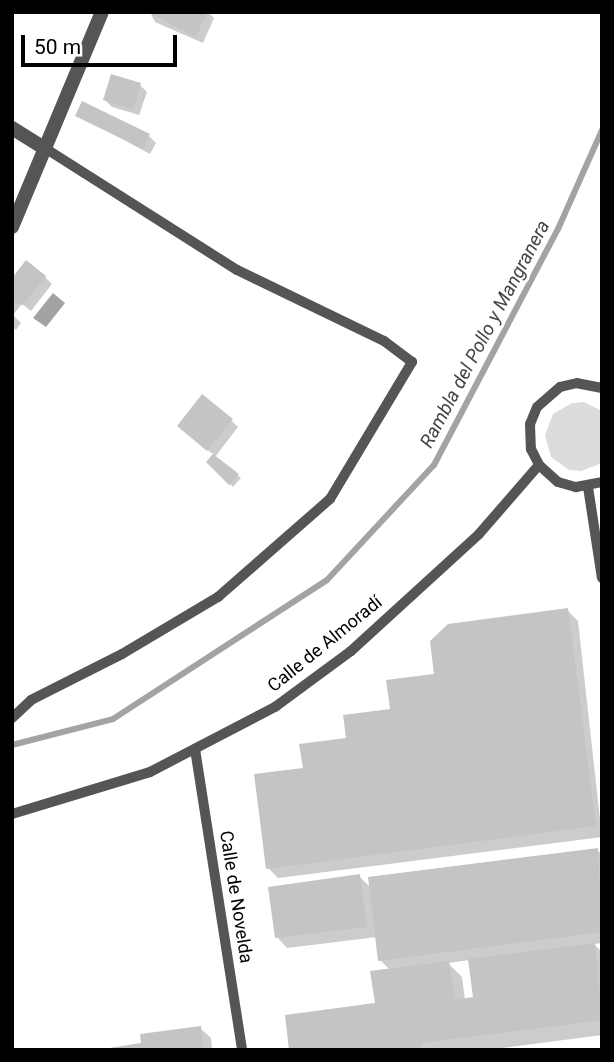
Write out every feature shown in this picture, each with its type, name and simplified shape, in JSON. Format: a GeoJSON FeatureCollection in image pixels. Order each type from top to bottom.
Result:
{"type":"FeatureCollection","features":[{"type":"Feature","properties":{"kind":"street"},"geometry":{"type":"LineString","coordinates":[[12,227],[102,12]]}},
{"type":"Feature","properties":{"kind":"street"},"geometry":{"type":"LineString","coordinates":[[12,128],[46,149]]}},
{"type":"Feature","properties":{"kind":"lane"},"geometry":{"type":"LineString","coordinates":[[12,718],[30,700],[122,654],[218,597],[330,499],[412,362],[384,341],[237,270],[46,149]]}},
{"type":"Feature","properties":{"kind":"lane"},"geometry":{"type":"LineString","coordinates":[[602,388],[577,383],[559,387],[537,407],[530,424],[531,449],[539,465],[558,482],[588,487],[602,482]]}},
{"type":"Feature","properties":{"kind":"lane","name":"Calle de Almoradí"},"geometry":{"type":"LineString","coordinates":[[12,814],[150,772],[275,707],[351,650],[479,534],[539,465]]}},
{"type":"Feature","properties":{"kind":"lane"},"geometry":{"type":"LineString","coordinates":[[588,487],[602,578]]}},
{"type":"Feature","properties":{"kind":"lane","name":"Calle de Novelda"},"geometry":{"type":"LineString","coordinates":[[195,749],[242,1050]]}},
{"type":"Feature","properties":{"kind":"shaded area"},"geometry":{"type":"Polygon","coordinates":[[[53,293],[65,303],[46,327],[33,318],[53,293]]]}},
{"type":"Feature","properties":{"kind":"shaded area"},"geometry":{"type":"Polygon","coordinates":[[[584,402],[602,411],[602,463],[581,471],[569,470],[551,457],[545,435],[553,414],[572,403],[584,402]]]}},
{"type":"Feature","properties":{"kind":"building"},"geometry":{"type":"Polygon","coordinates":[[[148,12],[207,12],[196,37],[148,12]]]}},
{"type":"Feature","properties":{"kind":"building"},"geometry":{"type":"Polygon","coordinates":[[[111,74],[141,83],[133,110],[103,100],[111,74]]]}},
{"type":"Feature","properties":{"kind":"building"},"geometry":{"type":"Polygon","coordinates":[[[82,101],[150,134],[143,149],[75,116],[82,101]]]}},
{"type":"Feature","properties":{"kind":"building"},"geometry":{"type":"Polygon","coordinates":[[[26,260],[46,276],[23,305],[12,301],[12,278],[26,260]]]}},
{"type":"Feature","properties":{"kind":"building"},"geometry":{"type":"Polygon","coordinates":[[[202,394],[233,419],[207,451],[177,426],[202,394]]]}},
{"type":"Feature","properties":{"kind":"building"},"geometry":{"type":"Polygon","coordinates":[[[213,454],[239,474],[229,485],[206,462],[213,454]]]}},
{"type":"Feature","properties":{"kind":"building"},"geometry":{"type":"Polygon","coordinates":[[[568,608],[596,826],[266,869],[254,774],[303,768],[299,744],[346,738],[343,715],[390,709],[386,680],[434,674],[430,641],[448,624],[568,608]]]}},
{"type":"Feature","properties":{"kind":"building"},"geometry":{"type":"Polygon","coordinates":[[[598,848],[602,932],[378,961],[368,877],[598,848]]]}},
{"type":"Feature","properties":{"kind":"building"},"geometry":{"type":"Polygon","coordinates":[[[360,874],[367,927],[275,938],[268,887],[360,874]]]}},
{"type":"Feature","properties":{"kind":"building"},"geometry":{"type":"Polygon","coordinates":[[[595,943],[602,1020],[421,1043],[422,1050],[289,1050],[285,1015],[375,1003],[370,971],[449,961],[455,1000],[473,997],[468,959],[595,943]]]}},
{"type":"Feature","properties":{"kind":"building"},"geometry":{"type":"Polygon","coordinates":[[[201,1026],[204,1050],[97,1050],[141,1043],[140,1034],[201,1026]]]}},
{"type":"Feature","properties":{"kind":"waterway","name":"Rambla del Pollo y Mangranera"},"geometry":{"type":"LineString","coordinates":[[12,745],[113,719],[327,580],[434,465],[558,229],[602,130]]}}]}
